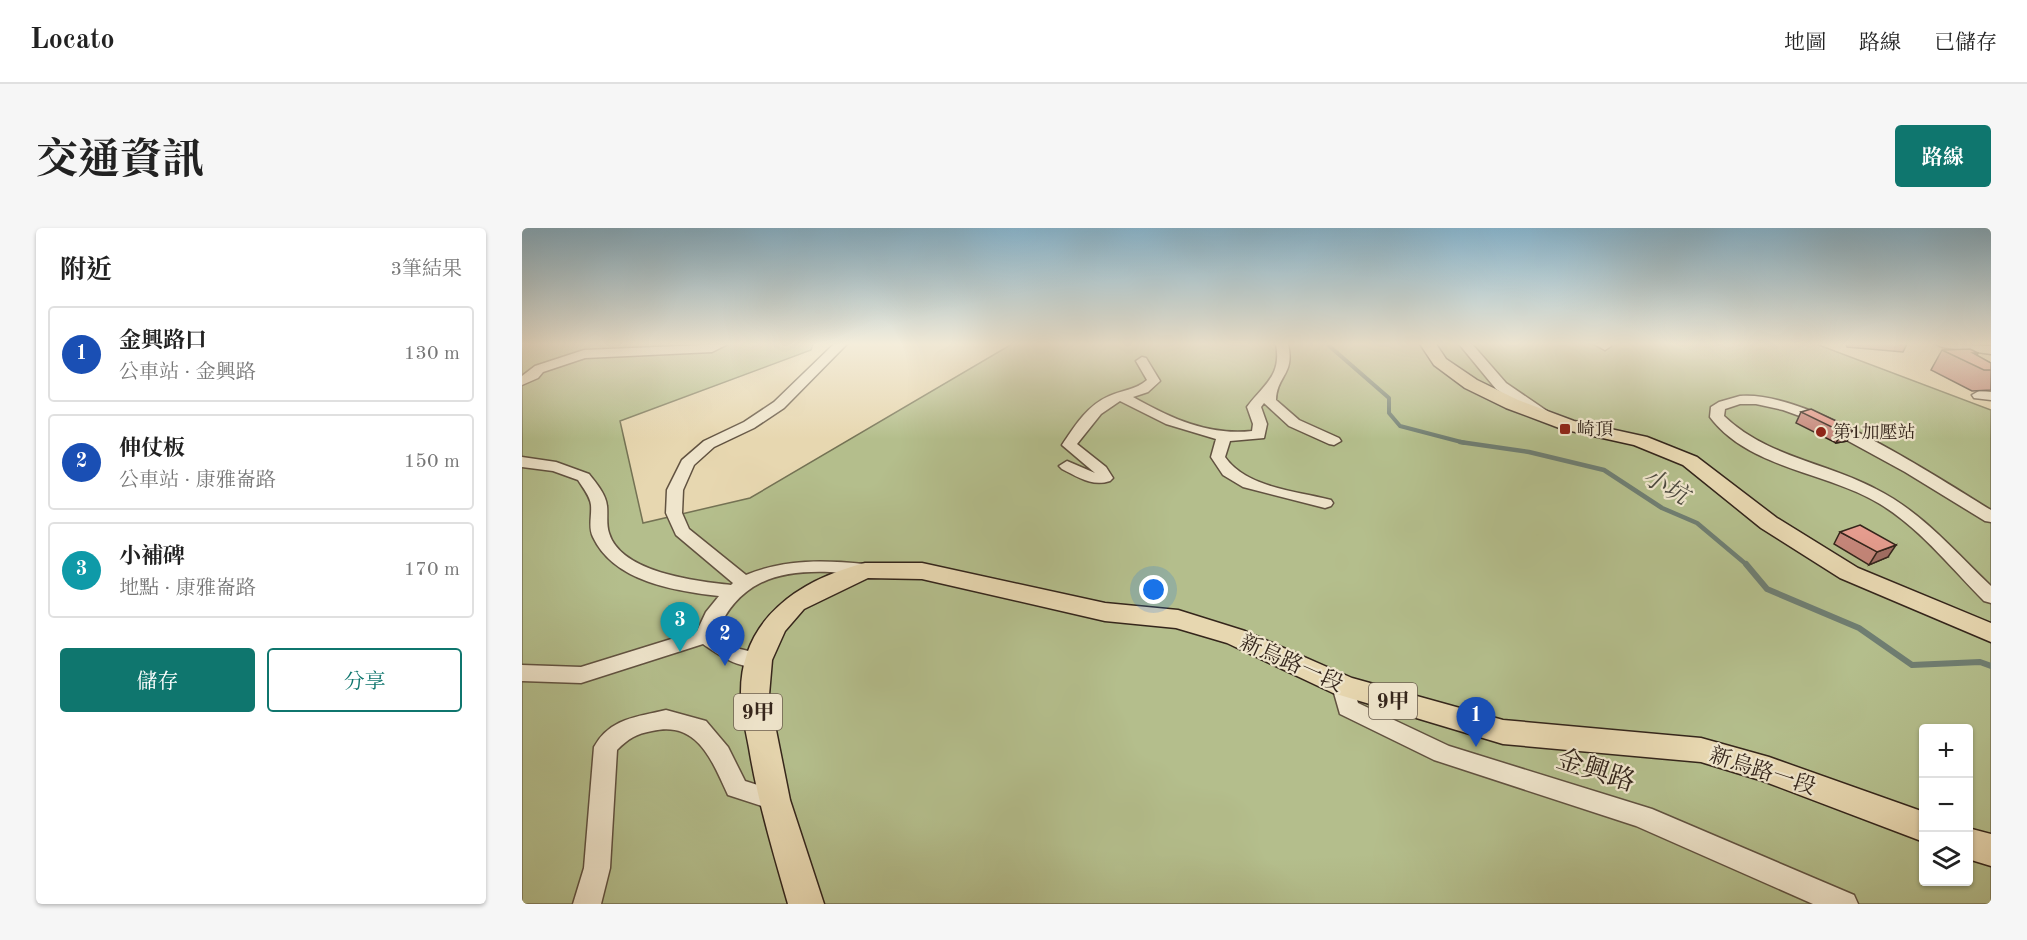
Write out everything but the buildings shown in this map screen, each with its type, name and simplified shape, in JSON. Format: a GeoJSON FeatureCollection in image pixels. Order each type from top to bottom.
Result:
{"type":"FeatureCollection","features":[{"type":"Feature","properties":{"kind":"main road"},"geometry":{"type":"LineString","coordinates":[[1459,376],[1471,384],[1512,404],[1569,425],[1640,441],[1690,461],[1769,523],[1849,573],[1991,633]]}},
{"type":"Feature","properties":{"kind":"main road","name":"9甲"},"geometry":{"type":"LineString","coordinates":[[806,904],[774,800],[755,695],[758,660],[772,627],[795,603],[865,570]]}},
{"type":"Feature","properties":{"kind":"main road","name":"新烏路一段"},"geometry":{"type":"LineString","coordinates":[[865,570],[922,571],[1105,612],[1178,619],[1236,637],[1343,686],[1503,732],[1701,750],[1768,770],[1919,825]]}},
{"type":"Feature","properties":{"kind":"main road"},"geometry":{"type":"LineString","coordinates":[[1973,845],[1991,850]]}},
{"type":"Feature","properties":{"kind":"street"},"geometry":{"type":"LineString","coordinates":[[739,587],[732,575],[682,531],[674,513],[675,490],[687,463],[709,444],[749,425],[779,405],[809,376]]}},
{"type":"Feature","properties":{"kind":"street"},"geometry":{"type":"LineString","coordinates":[[1067,466],[1098,480],[1105,478],[1101,470],[1069,445],[1096,411],[1108,401],[1149,386],[1154,381],[1151,376]]}},
{"type":"Feature","properties":{"kind":"street"},"geometry":{"type":"LineString","coordinates":[[1123,397],[1177,423],[1223,438],[1240,439],[1259,435],[1260,424],[1254,407],[1261,395],[1280,376]]}},
{"type":"Feature","properties":{"kind":"street"},"geometry":{"type":"LineString","coordinates":[[1492,376],[1501,386],[1545,416]]}},
{"type":"Feature","properties":{"kind":"street"},"geometry":{"type":"LineString","coordinates":[[1270,388],[1269,402],[1294,423],[1334,441]]}},
{"type":"Feature","properties":{"kind":"street"},"geometry":{"type":"LineString","coordinates":[[1991,517],[1920,472],[1792,408],[1752,400],[1732,400],[1718,407],[1716,417],[1725,428],[1754,445],[1828,474],[1886,501],[1927,532],[1991,597]]}},
{"type":"Feature","properties":{"kind":"street"},"geometry":{"type":"LineString","coordinates":[[1223,438],[1218,457],[1228,472],[1249,484],[1325,503]]}},
{"type":"Feature","properties":{"kind":"street"},"geometry":{"type":"LineString","coordinates":[[522,462],[556,467],[584,477],[599,503],[597,522],[604,541],[632,568],[685,587],[739,587]]}},
{"type":"Feature","properties":{"kind":"street"},"geometry":{"type":"LineString","coordinates":[[705,636],[711,616],[739,587],[778,568],[833,566],[865,570]]}},
{"type":"Feature","properties":{"kind":"street"},"geometry":{"type":"LineString","coordinates":[[705,636],[734,655],[758,660]]}},
{"type":"Feature","properties":{"kind":"street"},"geometry":{"type":"LineString","coordinates":[[522,673],[581,675],[705,636]]}},
{"type":"Feature","properties":{"kind":"street","name":"金興路"},"geometry":{"type":"LineString","coordinates":[[1343,686],[1348,708],[1442,753],[1642,817],[1844,904]]}},
{"type":"Feature","properties":{"kind":"street"},"geometry":{"type":"LineString","coordinates":[[587,904],[597,868],[606,747],[625,728],[666,719],[698,726],[720,754],[737,788],[774,800]]}},
{"type":"Feature","properties":{"kind":"green space"},"geometry":{"type":"Polygon","coordinates":[[[522,376],[742,376],[620,421],[643,523],[750,498],[958,376],[1900,376],[1991,410],[1991,904],[522,904],[522,376]]]}},
{"type":"Feature","properties":{"kind":"waterway","name":"小坑"},"geometry":{"type":"LineString","coordinates":[[1363,376],[1389,398],[1389,413],[1400,426],[1463,442]]}},
{"type":"Feature","properties":{"kind":"waterway","name":"小坑"},"geometry":{"type":"LineString","coordinates":[[1463,442],[1529,452],[1604,470],[1662,508],[1697,523],[1746,565]]}},
{"type":"Feature","properties":{"kind":"waterway","name":"小坑"},"geometry":{"type":"LineString","coordinates":[[1746,565],[1767,589],[1859,628],[1912,665],[1980,662],[1991,666]]}},
{"type":"Feature","properties":{"kind":"place","name":"崎頂"},"geometry":{"type":"Point","coordinates":[1565,429]}},
{"type":"Feature","properties":{"kind":"place","name":"第1加壓站"},"geometry":{"type":"Point","coordinates":[1821,432]}},
{"type":"Feature","properties":{"kind":"place","name":"小補碑"},"geometry":{"type":"Point","coordinates":[680,652]}},
{"type":"Feature","properties":{"kind":"place","name":"伸仗板"},"geometry":{"type":"Point","coordinates":[725,666]}},
{"type":"Feature","properties":{"kind":"place","name":"金興路口"},"geometry":{"type":"Point","coordinates":[1476,747]}}]}
